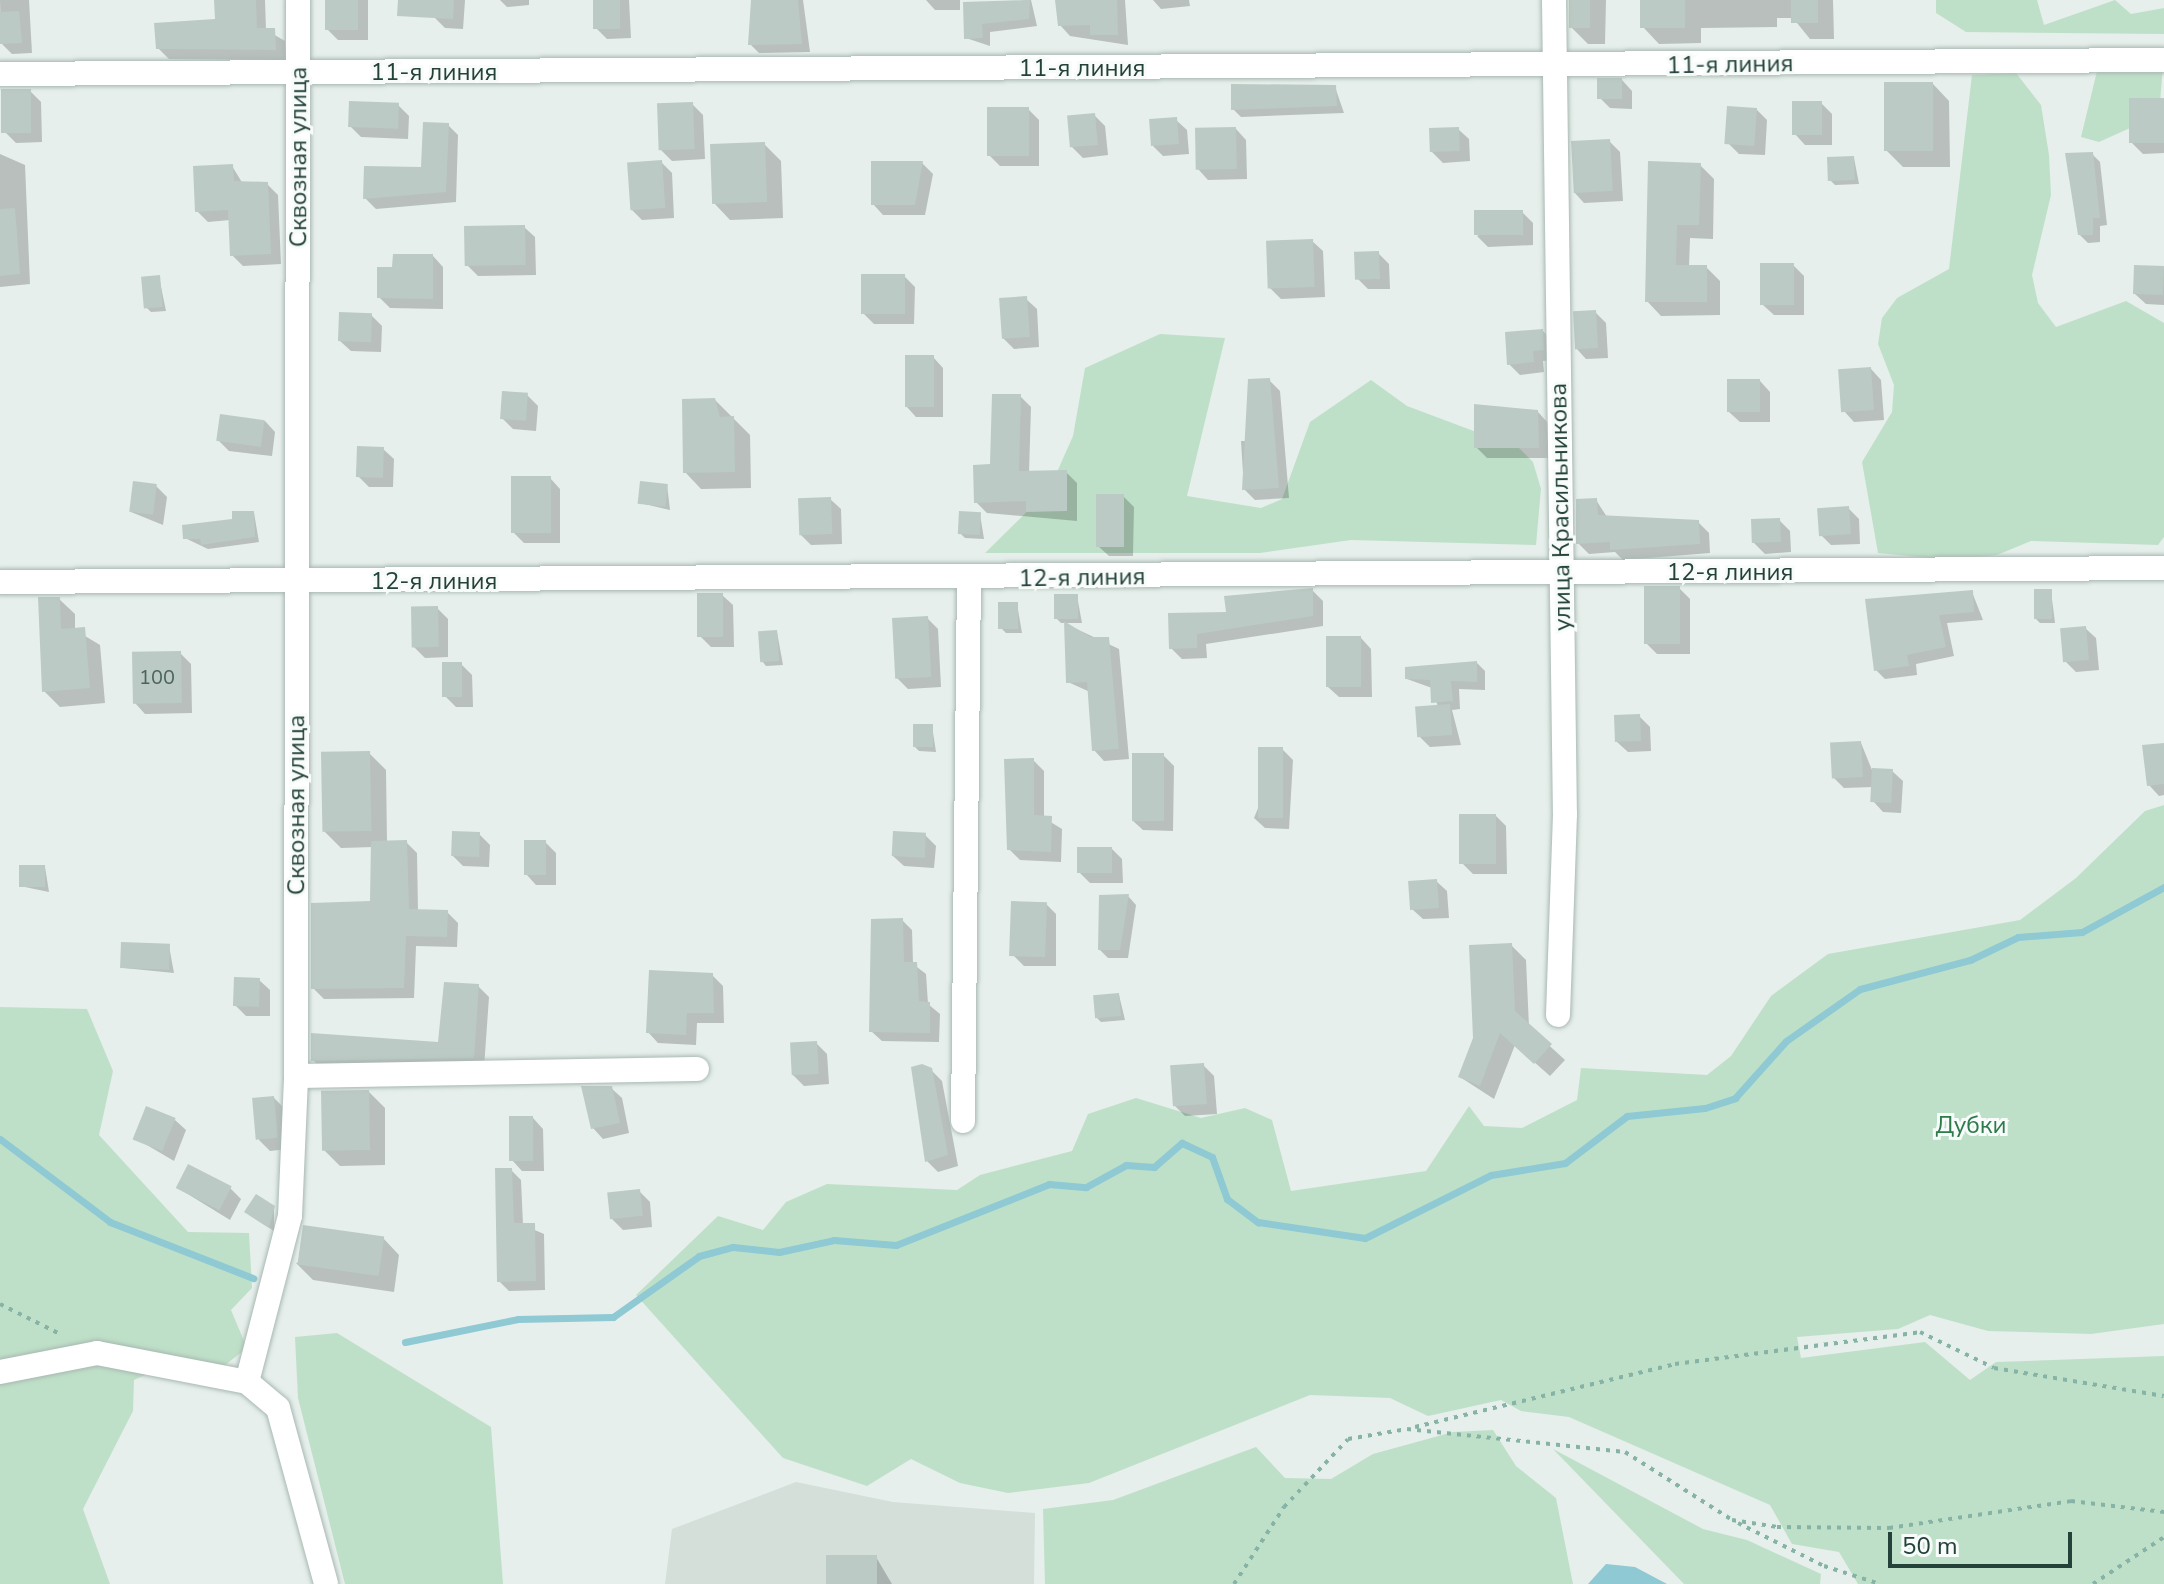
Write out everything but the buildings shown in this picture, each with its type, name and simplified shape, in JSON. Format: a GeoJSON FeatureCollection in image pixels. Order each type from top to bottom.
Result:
{"type":"FeatureCollection","features":[{"type":"Feature","properties":{"kind":"street","name":"Сквозная улица"},"geometry":{"type":"LineString","coordinates":[[247,1382],[290,1216],[296,1076],[298,0]]}},
{"type":"Feature","properties":{"kind":"street","name":"улица Красильникова"},"geometry":{"type":"LineString","coordinates":[[1554,0],[1562,573],[1558,1015]]}},
{"type":"Feature","properties":{"kind":"street","name":"11-я линия"},"geometry":{"type":"LineString","coordinates":[[0,74],[1555,67],[2164,60]]}},
{"type":"Feature","properties":{"kind":"street","name":"12-я линия"},"geometry":{"type":"LineString","coordinates":[[0,582],[969,579],[2164,568]]}},
{"type":"Feature","properties":{"kind":"street"},"geometry":{"type":"LineString","coordinates":[[963,1121],[969,579]]}},
{"type":"Feature","properties":{"kind":"street"},"geometry":{"type":"LineString","coordinates":[[296,1076],[697,1069]]}},
{"type":"Feature","properties":{"kind":"street"},"geometry":{"type":"LineString","coordinates":[[0,1372],[97,1353],[247,1382],[278,1408],[326,1584]]}},
{"type":"Feature","properties":{"kind":"path"},"geometry":{"type":"LineString","coordinates":[[0,1304],[97,1353]]}},
{"type":"Feature","properties":{"kind":"path"},"geometry":{"type":"LineString","coordinates":[[1234,1584],[1284,1507],[1348,1439],[1407,1429],[1675,1364],[1920,1332],[1994,1368],[2164,1396]]}},
{"type":"Feature","properties":{"kind":"path"},"geometry":{"type":"LineString","coordinates":[[1407,1429],[1625,1452],[1732,1520],[1824,1566],[1880,1584]]}},
{"type":"Feature","properties":{"kind":"path"},"geometry":{"type":"LineString","coordinates":[[1732,1520],[1889,1528],[2071,1501],[2164,1512]]}},
{"type":"Feature","properties":{"kind":"path"},"geometry":{"type":"LineString","coordinates":[[2093,1584],[2164,1537]]}},
{"type":"Feature","properties":{"kind":"shaded area"},"geometry":{"type":"Polygon","coordinates":[[[796,1482],[893,1502],[1035,1513],[1034,1584],[665,1584],[672,1529],[796,1482]]]}},
{"type":"Feature","properties":{"kind":"green space"},"geometry":{"type":"Polygon","coordinates":[[[1936,0],[2037,0],[2044,25],[2115,0],[2131,14],[2164,8],[2164,34],[1966,32],[1936,13],[1936,0]]]}},
{"type":"Feature","properties":{"kind":"green space"},"geometry":{"type":"Polygon","coordinates":[[[2164,53],[2159,115],[2099,142],[2081,137],[2098,67],[2164,53]]]}},
{"type":"Feature","properties":{"kind":"green space"},"geometry":{"type":"Polygon","coordinates":[[[2016,73],[2041,105],[2049,155],[2051,195],[2032,275],[2038,303],[2056,327],[2126,301],[2164,323],[2164,537],[2158,545],[2031,541],[1997,555],[1950,560],[1878,553],[1862,462],[1892,412],[1894,385],[1878,344],[1882,318],[1897,298],[1949,269],[1972,75],[2016,73]]]}},
{"type":"Feature","properties":{"kind":"green space"},"geometry":{"type":"Polygon","coordinates":[[[1160,334],[1225,338],[1187,496],[1261,508],[1282,499],[1310,422],[1371,380],[1407,406],[1519,448],[1533,462],[1541,489],[1536,545],[1351,540],[1260,553],[985,553],[1049,490],[1073,436],[1085,368],[1160,334]]]}},
{"type":"Feature","properties":{"kind":"green space","name":"Дубки"},"geometry":{"type":"Polygon","coordinates":[[[2164,805],[2164,1324],[2091,1334],[1988,1331],[1930,1315],[1898,1329],[1797,1337],[1801,1358],[1925,1342],[1970,1380],[1996,1362],[2164,1356],[2164,1584],[1858,1584],[1839,1552],[1792,1544],[1770,1505],[1569,1417],[1521,1411],[1501,1400],[1428,1416],[1390,1398],[1310,1395],[1089,1483],[1008,1493],[960,1483],[911,1459],[867,1486],[783,1458],[636,1295],[718,1216],[763,1230],[786,1202],[827,1184],[957,1190],[980,1175],[1072,1151],[1088,1114],[1136,1098],[1201,1118],[1245,1108],[1272,1120],[1291,1191],[1426,1171],[1469,1106],[1484,1126],[1522,1128],[1577,1100],[1581,1068],[1707,1075],[1731,1056],[1771,996],[1828,954],[2020,920],[2076,878],[2145,811],[2164,805]]]}},
{"type":"Feature","properties":{"kind":"green space"},"geometry":{"type":"Polygon","coordinates":[[[0,1007],[87,1009],[113,1071],[99,1135],[188,1232],[249,1233],[252,1288],[231,1310],[247,1348],[225,1365],[172,1363],[134,1380],[133,1411],[83,1509],[110,1584],[0,1584],[0,1007]]]}},
{"type":"Feature","properties":{"kind":"green space"},"geometry":{"type":"Polygon","coordinates":[[[337,1333],[491,1427],[503,1584],[345,1584],[298,1398],[295,1337],[337,1333]]]}},
{"type":"Feature","properties":{"kind":"green space"},"geometry":{"type":"Polygon","coordinates":[[[1493,1430],[1516,1466],[1556,1498],[1573,1584],[1045,1584],[1043,1509],[1113,1500],[1256,1447],[1285,1478],[1331,1479],[1373,1454],[1453,1432],[1493,1430]]]}},
{"type":"Feature","properties":{"kind":"green space"},"geometry":{"type":"Polygon","coordinates":[[[1553,1449],[1703,1529],[1747,1540],[1821,1574],[1820,1584],[1684,1584],[1553,1449]]]}},
{"type":"Feature","properties":{"kind":"water"},"geometry":{"type":"Polygon","coordinates":[[[1606,1564],[1635,1567],[1667,1584],[1588,1584],[1606,1564]]]}},
{"type":"Feature","properties":{"kind":"waterway"},"geometry":{"type":"LineString","coordinates":[[405,1342],[518,1319],[613,1317],[699,1256],[733,1247],[779,1252],[834,1240],[896,1245],[1049,1184],[1086,1187],[1126,1165],[1154,1167],[1182,1143],[1212,1157],[1227,1199],[1258,1222],[1365,1238],[1491,1175],[1565,1163],[1627,1116],[1705,1108],[1735,1098],[1786,1041],[1860,989],[1970,960],[2018,937],[2082,932],[2164,887]]}},
{"type":"Feature","properties":{"kind":"waterway"},"geometry":{"type":"LineString","coordinates":[[0,1139],[110,1222],[253,1278]]}}]}
